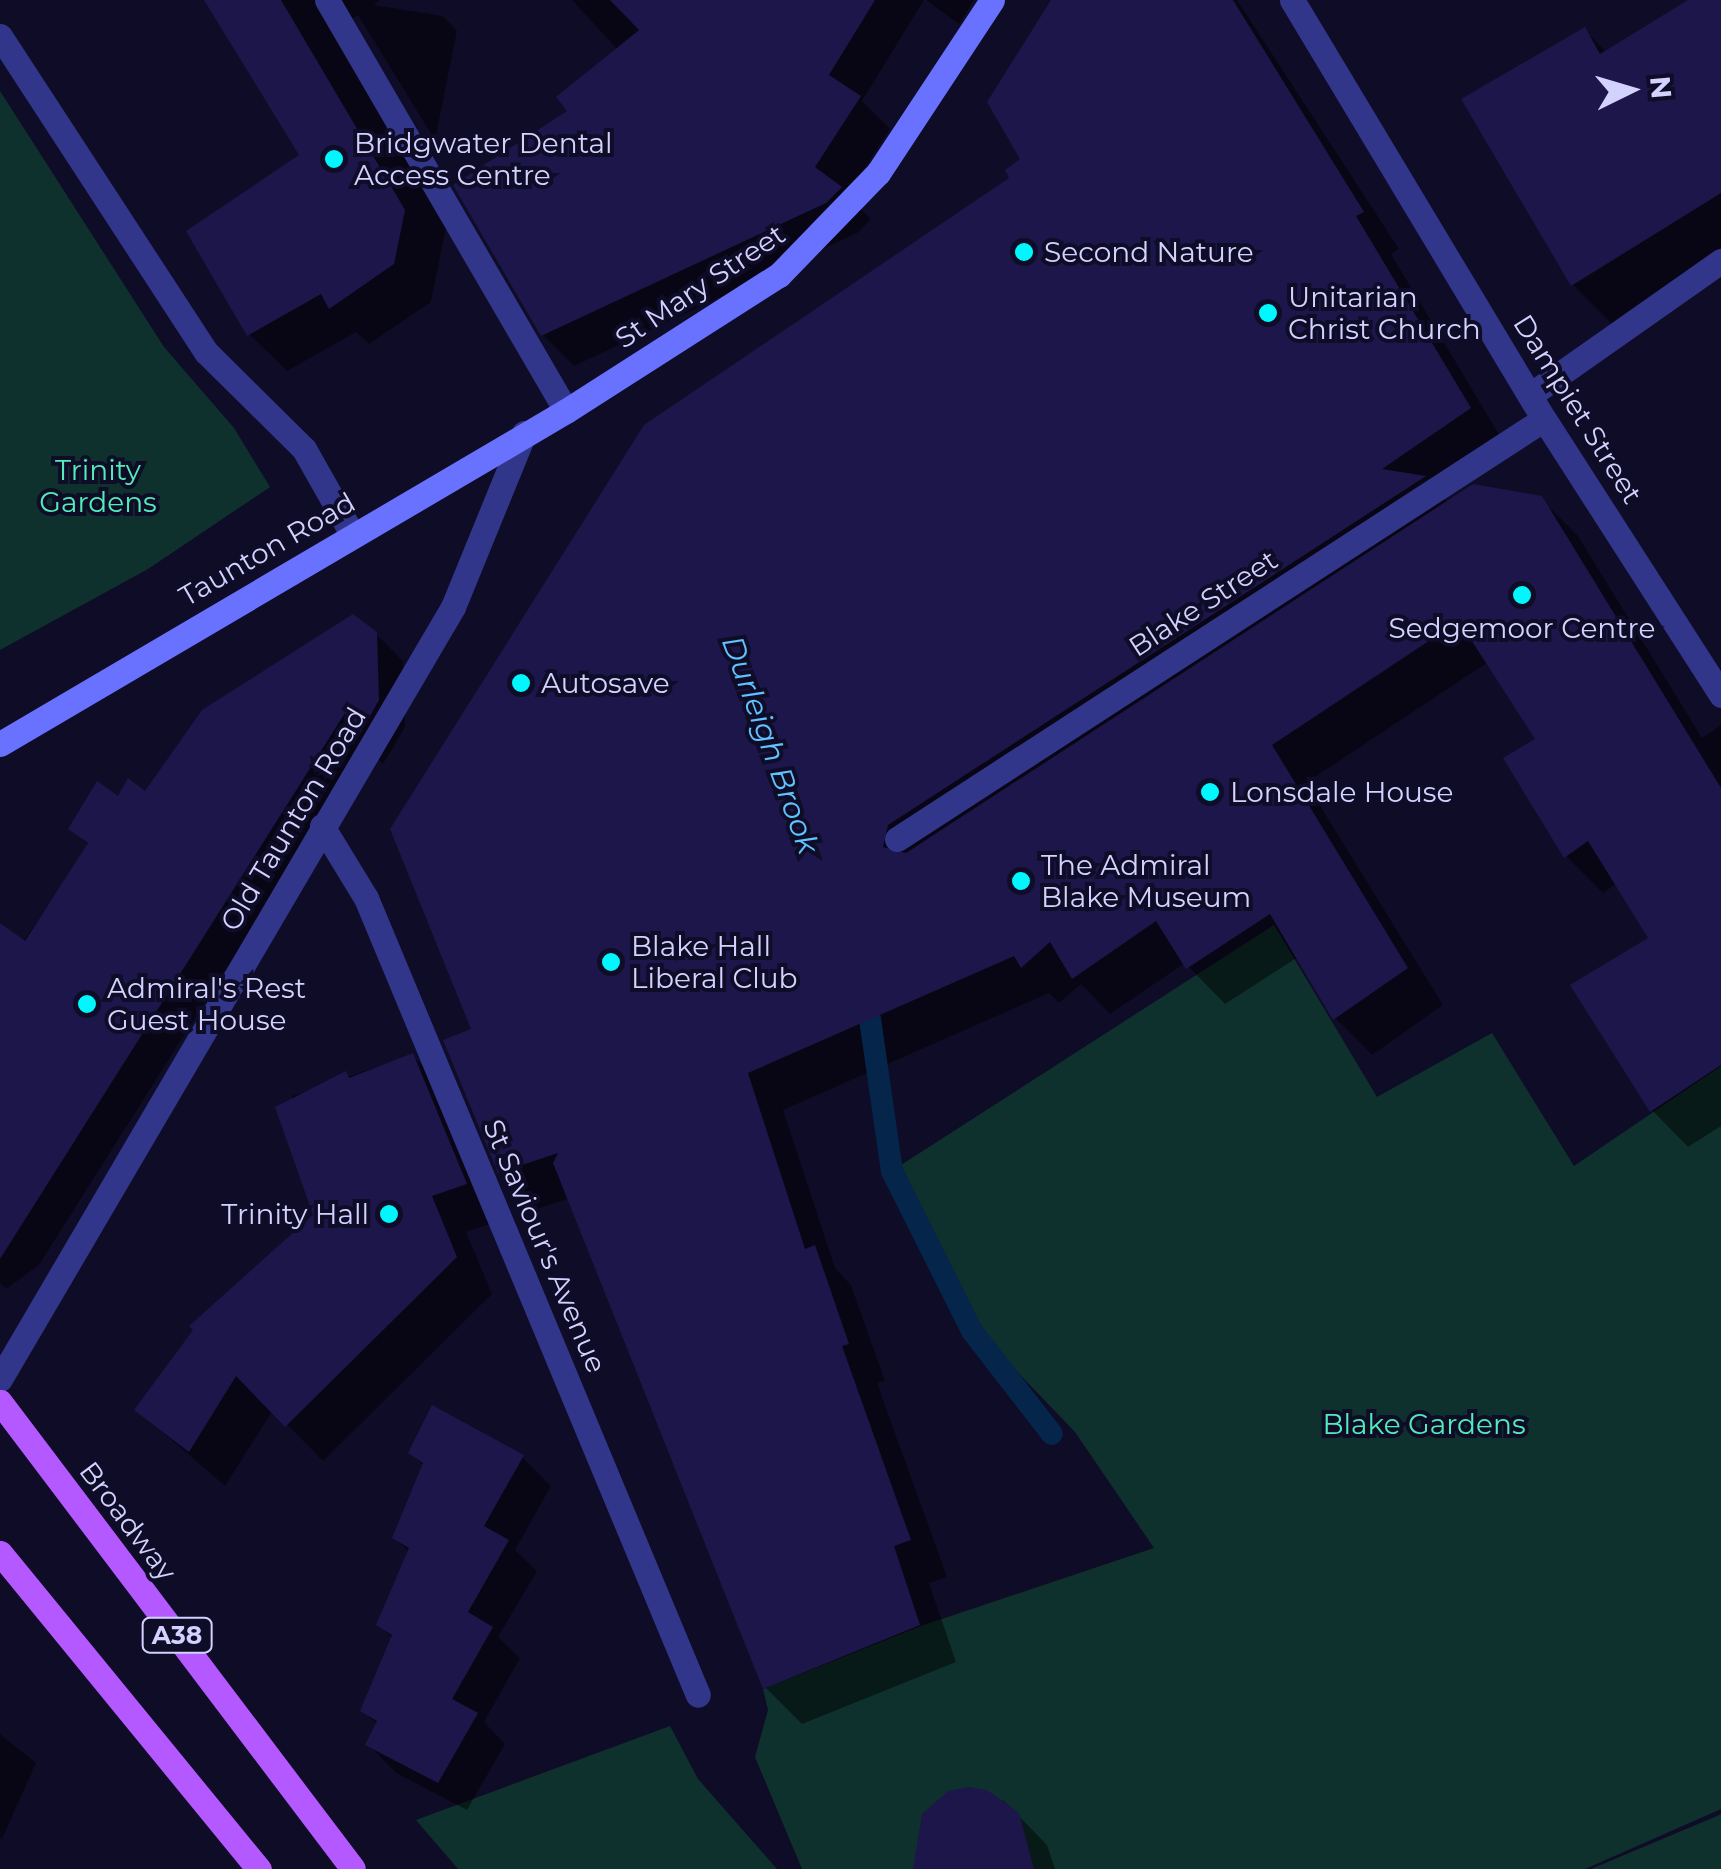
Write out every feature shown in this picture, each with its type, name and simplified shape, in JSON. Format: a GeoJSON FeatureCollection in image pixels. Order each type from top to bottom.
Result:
{"type":"FeatureCollection","features":[{"type":"Feature","properties":{"kind":"main road","name":"Broadway"},"geometry":{"type":"LineString","coordinates":[[0,1402],[353,1869]]}},
{"type":"Feature","properties":{"kind":"main road"},"geometry":{"type":"LineString","coordinates":[[0,1553],[258,1869]]}},
{"type":"Feature","properties":{"kind":"street"},"geometry":{"type":"LineString","coordinates":[[327,0],[566,411]]}},
{"type":"Feature","properties":{"kind":"street","name":"St Mary Street"},"geometry":{"type":"LineString","coordinates":[[566,411],[779,276],[830,230],[917,120],[992,0]]}},
{"type":"Feature","properties":{"kind":"street","name":"Dampiet Street"},"geometry":{"type":"LineString","coordinates":[[1292,0],[1533,394],[1544,419],[1721,695]]}},
{"type":"Feature","properties":{"kind":"street"},"geometry":{"type":"LineString","coordinates":[[0,36],[206,352],[304,449],[352,534]]}},
{"type":"Feature","properties":{"kind":"street"},"geometry":{"type":"LineString","coordinates":[[1533,394],[1721,261]]}},
{"type":"Feature","properties":{"kind":"street","name":"Taunton Road"},"geometry":{"type":"LineString","coordinates":[[0,744],[566,411]]}},
{"type":"Feature","properties":{"kind":"street","name":"Blake Street"},"geometry":{"type":"LineString","coordinates":[[897,839],[1544,419]]}},
{"type":"Feature","properties":{"kind":"street","name":"Old Taunton Road"},"geometry":{"type":"LineString","coordinates":[[0,1379],[454,607],[524,433]]}},
{"type":"Feature","properties":{"kind":"street","name":"St Saviour's Avenue"},"geometry":{"type":"LineString","coordinates":[[322,826],[366,898],[698,1695]]}},
{"type":"Feature","properties":{"kind":"green space","name":"Trinity Gardens"},"geometry":{"type":"Polygon","coordinates":[[[0,91],[164,347],[234,428],[270,487],[148,569],[0,650],[0,91]]]}},
{"type":"Feature","properties":{"kind":"green space","name":"Blake Gardens"},"geometry":{"type":"Polygon","coordinates":[[[1274,925],[1377,1097],[1492,1033],[1574,1166],[1721,1066],[1721,1809],[1585,1869],[802,1869],[755,1757],[768,1710],[763,1689],[921,1626],[1154,1548],[1075,1432],[983,1336],[901,1165],[1274,925]]]}},
{"type":"Feature","properties":{"kind":"green space"},"geometry":{"type":"Polygon","coordinates":[[[670,1726],[698,1779],[777,1869],[458,1869],[416,1820],[670,1726]]]}},
{"type":"Feature","properties":{"kind":"green space"},"geometry":{"type":"Polygon","coordinates":[[[1721,1814],[1721,1869],[1591,1869],[1717,1816],[1721,1814]]]}},
{"type":"Feature","properties":{"kind":"building","name":"Bridgwater Dental Access Centre"},"geometry":{"type":"Polygon","coordinates":[[[204,0],[281,0],[405,210],[394,264],[329,309],[321,294],[247,336],[186,231],[299,155],[204,0]]]}},
{"type":"Feature","properties":{"kind":"building"},"geometry":{"type":"Polygon","coordinates":[[[610,0],[875,0],[829,75],[861,96],[815,167],[842,187],[826,203],[541,336],[453,185],[567,111],[556,97],[639,30],[610,0]]]}},
{"type":"Feature","properties":{"kind":"building"},"geometry":{"type":"Polygon","coordinates":[[[1051,0],[1233,0],[1364,212],[1356,216],[1471,408],[1382,469],[1426,476],[888,825],[883,847],[906,853],[1473,484],[1542,496],[1721,788],[1721,1065],[1650,1112],[1570,985],[1648,938],[1588,841],[1564,858],[1503,758],[1535,739],[1459,621],[1272,745],[1408,968],[1333,1020],[1270,914],[1186,969],[1156,921],[1072,979],[1050,942],[1021,968],[1014,956],[748,1073],[805,1249],[815,1245],[849,1344],[842,1346],[911,1540],[894,1546],[920,1625],[763,1689],[553,1163],[558,1153],[498,1173],[443,1040],[471,1029],[390,829],[644,425],[1009,178],[1005,170],[1020,159],[987,102],[1051,0]]]}},
{"type":"Feature","properties":{"kind":"building"},"geometry":{"type":"Polygon","coordinates":[[[1688,0],[1721,0],[1721,193],[1571,286],[1461,99],[1585,27],[1600,54],[1688,0]]]}},
{"type":"Feature","properties":{"kind":"building"},"geometry":{"type":"Polygon","coordinates":[[[353,614],[377,632],[379,700],[356,741],[345,713],[0,1259],[0,923],[25,941],[88,843],[68,829],[97,781],[118,796],[128,778],[145,791],[202,710],[353,614]]]}},
{"type":"Feature","properties":{"kind":"building"},"geometry":{"type":"Polygon","coordinates":[[[413,1053],[467,1184],[432,1196],[457,1257],[285,1427],[236,1376],[189,1452],[134,1410],[193,1330],[189,1326],[313,1215],[275,1107],[346,1071],[349,1078],[413,1053]]]}},
{"type":"Feature","properties":{"kind":"building"},"geometry":{"type":"Polygon","coordinates":[[[432,1405],[524,1455],[484,1526],[509,1540],[468,1612],[493,1627],[452,1699],[478,1713],[438,1783],[365,1745],[377,1721],[360,1711],[392,1635],[376,1625],[409,1548],[392,1538],[423,1463],[408,1453],[432,1405]]]}},
{"type":"Feature","properties":{"kind":"building"},"geometry":{"type":"Polygon","coordinates":[[[968,1787],[987,1790],[1019,1813],[1034,1869],[913,1869],[922,1814],[948,1791],[968,1787]]]}},
{"type":"Feature","properties":{"kind":"waterway","name":"Durleigh Brook"},"geometry":{"type":"LineString","coordinates":[[870,1019],[892,1171],[972,1331],[1052,1434]]}},
{"type":"Feature","properties":{"kind":"place","name":"Bridgwater Dental Access Centre"},"geometry":{"type":"Point","coordinates":[334,159]}},
{"type":"Feature","properties":{"kind":"place","name":"Second Nature"},"geometry":{"type":"Point","coordinates":[1024,252]}},
{"type":"Feature","properties":{"kind":"place","name":"Unitarian Christ Church"},"geometry":{"type":"Point","coordinates":[1268,313]}},
{"type":"Feature","properties":{"kind":"place","name":"Sedgemoor Centre"},"geometry":{"type":"Point","coordinates":[1522,595]}},
{"type":"Feature","properties":{"kind":"place","name":"Autosave"},"geometry":{"type":"Point","coordinates":[521,683]}},
{"type":"Feature","properties":{"kind":"place","name":"Lonsdale House"},"geometry":{"type":"Point","coordinates":[1210,792]}},
{"type":"Feature","properties":{"kind":"place","name":"The Admiral Blake Museum"},"geometry":{"type":"Point","coordinates":[1021,881]}},
{"type":"Feature","properties":{"kind":"place","name":"Blake Hall Liberal Club"},"geometry":{"type":"Point","coordinates":[611,962]}},
{"type":"Feature","properties":{"kind":"place","name":"Admiral's Rest Guest House"},"geometry":{"type":"Point","coordinates":[87,1004]}},
{"type":"Feature","properties":{"kind":"place","name":"Trinity Hall"},"geometry":{"type":"Point","coordinates":[389,1214]}}]}
